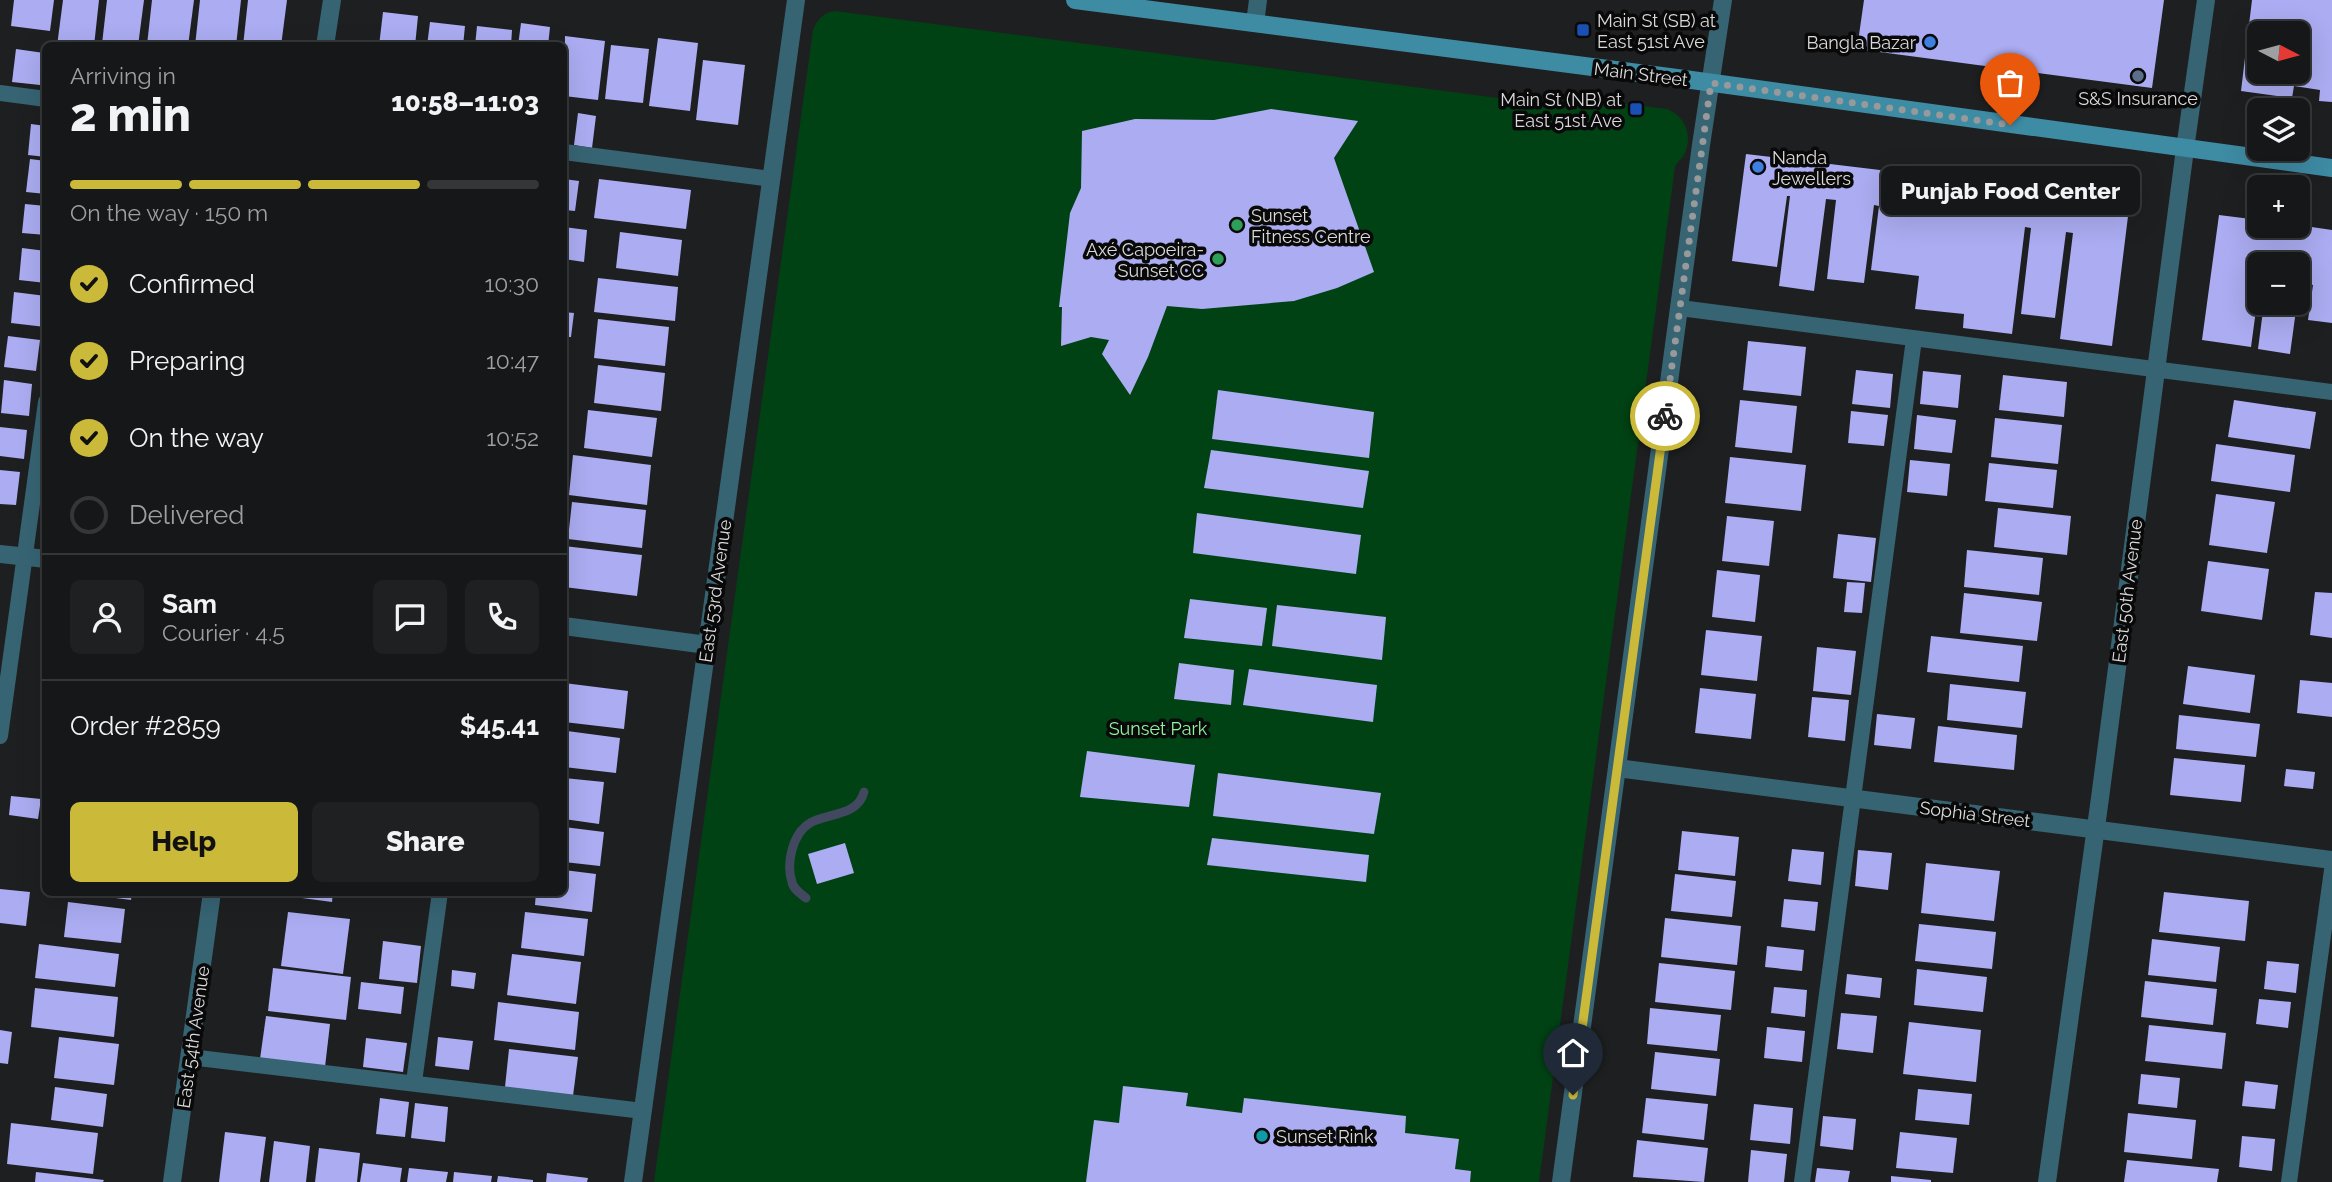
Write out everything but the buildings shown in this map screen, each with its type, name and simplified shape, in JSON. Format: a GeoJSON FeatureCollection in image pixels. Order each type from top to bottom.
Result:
{"type":"FeatureCollection","features":[{"type":"Feature","properties":{"kind":"main road","name":"Main Street"},"geometry":{"type":"LineString","coordinates":[[1075,0],[2332,168]]}},
{"type":"Feature","properties":{"kind":"street"},"geometry":{"type":"LineString","coordinates":[[327,42],[332,0]]}},
{"type":"Feature","properties":{"kind":"street","name":"East 53rd Avenue"},"geometry":{"type":"LineString","coordinates":[[633,1182],[796,0]]}},
{"type":"Feature","properties":{"kind":"street"},"geometry":{"type":"LineString","coordinates":[[1255,23],[1258,0]]}},
{"type":"Feature","properties":{"kind":"street"},"geometry":{"type":"LineString","coordinates":[[1561,1182],[1723,0]]}},
{"type":"Feature","properties":{"kind":"street","name":"East 50th Avenue"},"geometry":{"type":"LineString","coordinates":[[2047,1182],[2206,0]]}},
{"type":"Feature","properties":{"kind":"street"},"geometry":{"type":"LineString","coordinates":[[0,554],[42,558]]}},
{"type":"Feature","properties":{"kind":"street"},"geometry":{"type":"LineString","coordinates":[[567,626],[707,646]]}},
{"type":"Feature","properties":{"kind":"street","name":"Sophia Street"},"geometry":{"type":"LineString","coordinates":[[1618,768],[2332,860]]}},
{"type":"Feature","properties":{"kind":"street","name":"East 54th Avenue"},"geometry":{"type":"LineString","coordinates":[[172,1182],[211,896]]}},
{"type":"Feature","properties":{"kind":"lane"},"geometry":{"type":"LineString","coordinates":[[0,93],[42,98]]}},
{"type":"Feature","properties":{"kind":"lane"},"geometry":{"type":"LineString","coordinates":[[567,152],[772,179]]}},
{"type":"Feature","properties":{"kind":"lane"},"geometry":{"type":"LineString","coordinates":[[1680,308],[2332,393]]}},
{"type":"Feature","properties":{"kind":"lane"},"geometry":{"type":"LineString","coordinates":[[1802,1182],[1914,339]]}},
{"type":"Feature","properties":{"kind":"lane"},"geometry":{"type":"LineString","coordinates":[[0,736],[42,430]]}},
{"type":"Feature","properties":{"kind":"lane"},"geometry":{"type":"LineString","coordinates":[[2289,1182],[2332,870]]}},
{"type":"Feature","properties":{"kind":"lane"},"geometry":{"type":"LineString","coordinates":[[414,1082],[439,896]]}},
{"type":"Feature","properties":{"kind":"lane"},"geometry":{"type":"LineString","coordinates":[[190,1057],[643,1111]]}},
{"type":"Feature","properties":{"kind":"green space","name":"Sunset Park"},"geometry":{"type":"Polygon","coordinates":[[[835,11],[1540,104],[1557,95],[1667,109],[1683,121],[1688,140],[1684,155],[1675,167],[1539,1182],[654,1182],[813,30],[821,17],[835,11]]]}},
{"type":"Feature","properties":{"kind":"waterway"},"geometry":{"type":"LineString","coordinates":[[806,898],[794,887],[790,875],[790,858],[799,834],[810,823],[856,806],[864,792]]}},
{"type":"Feature","properties":{"kind":"way so far"},"geometry":{"type":"LineString","coordinates":[[1665,416],[1711,83],[2010,125]]}},
{"type":"Feature","properties":{"kind":"place","name":"Main St (SB) at East 51st Ave"},"geometry":{"type":"Point","coordinates":[1583,30]}},
{"type":"Feature","properties":{"kind":"place","name":"Bangla Bazar"},"geometry":{"type":"Point","coordinates":[1930,42]}},
{"type":"Feature","properties":{"kind":"place","name":"S&S Insurance"},"geometry":{"type":"Point","coordinates":[2138,76]}},
{"type":"Feature","properties":{"kind":"place","name":"Main St (NB) at East 51st Ave"},"geometry":{"type":"Point","coordinates":[1636,109]}},
{"type":"Feature","properties":{"kind":"place","name":"Punjab Food Center"},"geometry":{"type":"Point","coordinates":[2010,125]}},
{"type":"Feature","properties":{"kind":"place","name":"Nanda Jewellers"},"geometry":{"type":"Point","coordinates":[1758,167]}},
{"type":"Feature","properties":{"kind":"place","name":"Sunset Fitness Centre"},"geometry":{"type":"Point","coordinates":[1237,225]}},
{"type":"Feature","properties":{"kind":"place","name":"Axé Capoeira- Sunset CC"},"geometry":{"type":"Point","coordinates":[1218,259]}},
{"type":"Feature","properties":{"kind":"place","name":"Sunset Rink"},"geometry":{"type":"Point","coordinates":[1262,1136]}},
{"type":"Feature","properties":{"kind":"route"},"geometry":{"type":"LineString","coordinates":[[1573,1095],[1665,416]]}}]}
